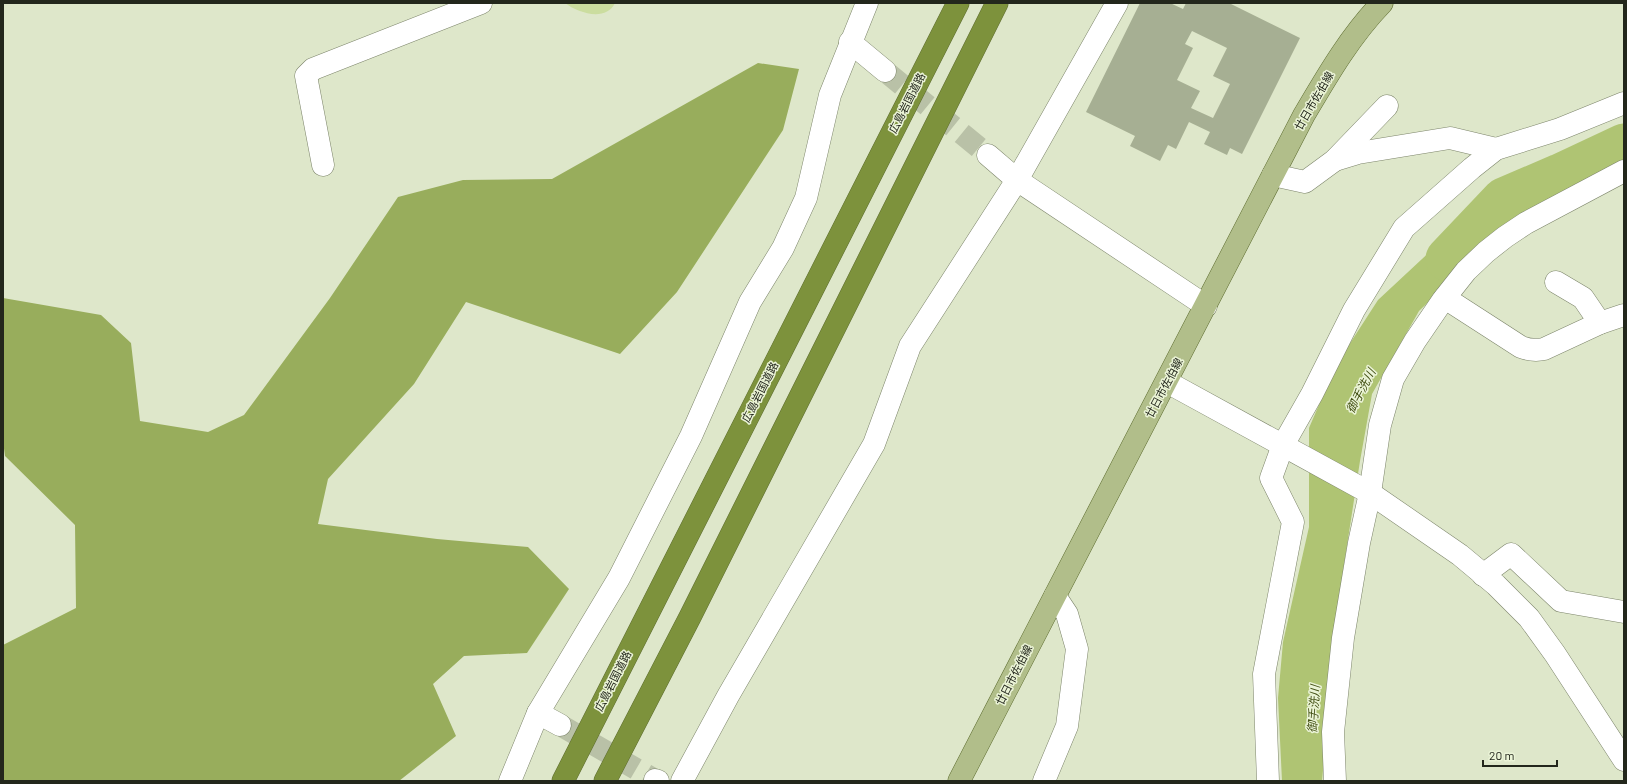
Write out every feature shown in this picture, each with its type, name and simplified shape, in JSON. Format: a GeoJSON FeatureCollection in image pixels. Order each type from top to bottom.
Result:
{"type":"FeatureCollection","features":[{"type":"Feature","properties":{"kind":"highway","name":"広島岩国道路"},"geometry":{"type":"LineString","coordinates":[[563,781],[958,3]]}},
{"type":"Feature","properties":{"kind":"highway"},"geometry":{"type":"LineString","coordinates":[[605,781],[690,617],[997,3]]}},
{"type":"Feature","properties":{"kind":"main road","name":"廿日市佐伯線"},"geometry":{"type":"LineString","coordinates":[[959,781],[1304,115],[1350,42],[1382,3]]}},
{"type":"Feature","properties":{"kind":"street"},"geometry":{"type":"LineString","coordinates":[[323,165],[306,76],[309,72],[313,69],[482,3]]}},
{"type":"Feature","properties":{"kind":"street"},"geometry":{"type":"LineString","coordinates":[[510,781],[538,713],[619,578],[691,436],[750,302],[783,248],[806,198],[830,95],[850,42],[867,3]]}},
{"type":"Feature","properties":{"kind":"street"},"geometry":{"type":"LineString","coordinates":[[682,781],[728,696],[874,444],[910,346],[1017,180],[1117,3]]}},
{"type":"Feature","properties":{"kind":"street"},"geometry":{"type":"LineString","coordinates":[[850,42],[885,71]]}},
{"type":"Feature","properties":{"kind":"street"},"geometry":{"type":"LineString","coordinates":[[1268,781],[1264,674],[1293,522],[1271,478],[1290,449],[1312,394],[1354,310],[1404,228],[1472,168],[1496,149],[1560,129],[1624,103]]}},
{"type":"Feature","properties":{"kind":"street"},"geometry":{"type":"LineString","coordinates":[[1274,175],[1305,182],[1336,160],[1387,106]]}},
{"type":"Feature","properties":{"kind":"street"},"geometry":{"type":"LineString","coordinates":[[1336,160],[1358,153],[1450,138],[1496,149]]}},
{"type":"Feature","properties":{"kind":"street"},"geometry":{"type":"LineString","coordinates":[[988,155],[1017,180],[1206,306]]}},
{"type":"Feature","properties":{"kind":"street"},"geometry":{"type":"LineString","coordinates":[[1335,781],[1333,732],[1343,638],[1359,543],[1362,488],[1393,380],[1415,341],[1466,271],[1505,237],[1526,223],[1624,170]]}},
{"type":"Feature","properties":{"kind":"street"},"geometry":{"type":"LineString","coordinates":[[1556,282],[1582,298],[1600,323]]}},
{"type":"Feature","properties":{"kind":"street"},"geometry":{"type":"LineString","coordinates":[[1445,298],[1521,347],[1536,351],[1544,349],[1600,323],[1624,315]]}},
{"type":"Feature","properties":{"kind":"street"},"geometry":{"type":"LineString","coordinates":[[1167,382],[1362,488],[1460,555],[1496,585],[1529,618],[1555,654],[1624,760]]}},
{"type":"Feature","properties":{"kind":"street"},"geometry":{"type":"LineString","coordinates":[[1483,575],[1511,554],[1561,601],[1624,612]]}},
{"type":"Feature","properties":{"kind":"street"},"geometry":{"type":"LineString","coordinates":[[1044,781],[1067,726],[1077,649],[1067,614],[1055,596]]}},
{"type":"Feature","properties":{"kind":"street"},"geometry":{"type":"LineString","coordinates":[[538,713],[560,725]]}},
{"type":"Feature","properties":{"kind":"shaded area"},"geometry":{"type":"Polygon","coordinates":[[[565,3],[615,3],[611,9],[605,12],[592,14],[577,10],[565,3]]]}},
{"type":"Feature","properties":{"kind":"shaded area"},"geometry":{"type":"Polygon","coordinates":[[[758,63],[799,69],[783,130],[677,292],[620,354],[466,302],[414,384],[328,479],[318,524],[437,539],[528,547],[569,589],[527,653],[464,656],[433,684],[456,736],[399,781],[3,781],[3,645],[76,608],[75,525],[5,456],[3,441],[3,298],[101,315],[131,343],[140,421],[208,432],[244,415],[330,298],[398,197],[463,180],[552,179],[758,63]]]}},
{"type":"Feature","properties":{"kind":"water"},"geometry":{"type":"Polygon","coordinates":[[[1479,212],[1490,215],[1495,228],[1493,239],[1419,311],[1372,394],[1340,591],[1322,781],[1282,781],[1278,698],[1283,642],[1309,527],[1309,428],[1336,365],[1378,300],[1451,232],[1468,218],[1479,212]]]}},
{"type":"Feature","properties":{"kind":"building"},"geometry":{"type":"Polygon","coordinates":[[[1140,3],[1170,3],[1183,9],[1186,3],[1229,3],[1300,38],[1242,154],[1230,148],[1227,155],[1204,144],[1210,132],[1189,122],[1176,149],[1168,145],[1160,161],[1130,146],[1135,136],[1086,112],[1140,3]],[[1192,31],[1185,44],[1193,48],[1177,80],[1200,91],[1191,108],[1213,118],[1230,84],[1213,76],[1227,48],[1192,31]]]}},
{"type":"Feature","properties":{"kind":"waterway","name":"御手洗川"},"geometry":{"type":"LineString","coordinates":[[1448,259],[1504,200],[1624,146]]}},
{"type":"Feature","properties":{"kind":"tunnel"},"geometry":{"type":"LineString","coordinates":[[885,71],[988,155]]}},
{"type":"Feature","properties":{"kind":"tunnel"},"geometry":{"type":"LineString","coordinates":[[560,725],[655,780]]}}]}
